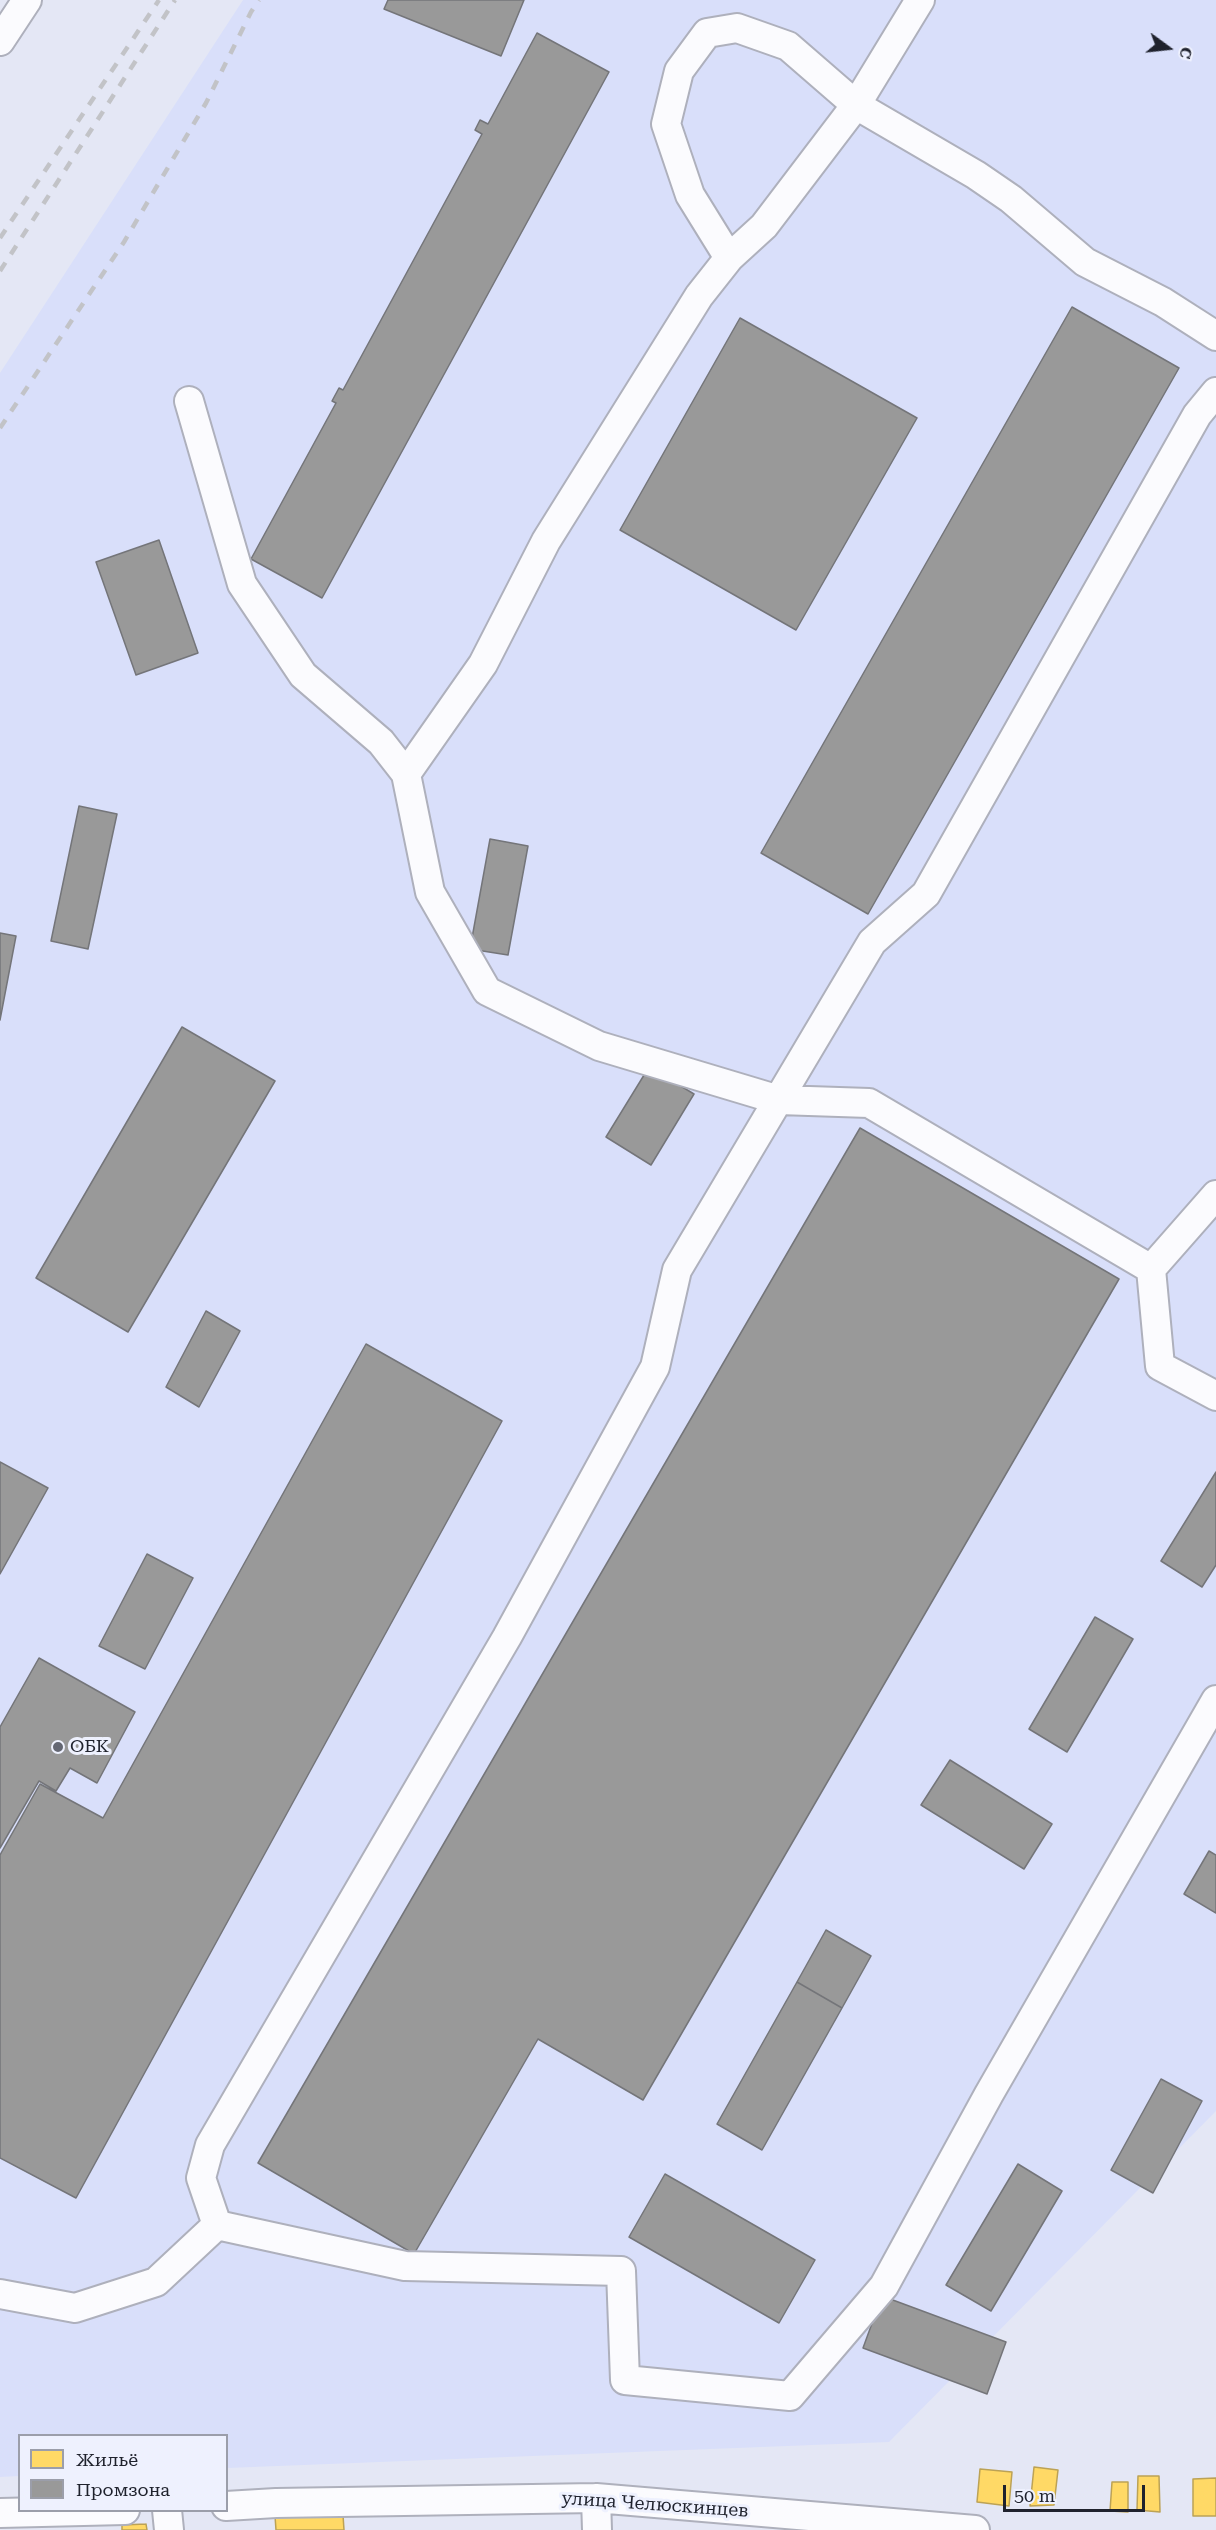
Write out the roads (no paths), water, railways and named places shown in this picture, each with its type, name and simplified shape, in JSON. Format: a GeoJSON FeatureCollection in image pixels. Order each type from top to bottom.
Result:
{"type":"FeatureCollection","features":[{"type":"Feature","properties":{"kind":"street"},"geometry":{"type":"LineString","coordinates":[[0,41],[27,0]]}},
{"type":"Feature","properties":{"kind":"street"},"geometry":{"type":"LineString","coordinates":[[406,774],[483,664],[546,542],[699,296],[729,258],[764,226],[856,105],[920,0]]}},
{"type":"Feature","properties":{"kind":"street"},"geometry":{"type":"LineString","coordinates":[[729,258],[690,195],[666,124],[679,71],[708,33],[737,28],[788,46],[856,105],[963,165],[1011,199],[1085,262],[1163,302],[1216,336]]}},
{"type":"Feature","properties":{"kind":"street"},"geometry":{"type":"LineString","coordinates":[[217,2225],[201,2178],[210,2145],[507,1637],[655,1367],[676,1270],[872,942],[926,894],[1197,415],[1216,392]]}},
{"type":"Feature","properties":{"kind":"street"},"geometry":{"type":"LineString","coordinates":[[189,401],[242,584],[303,675],[381,742],[406,774],[430,892],[487,991],[598,1046],[778,1100],[869,1102],[1151,1269]]}},
{"type":"Feature","properties":{"kind":"street"},"geometry":{"type":"LineString","coordinates":[[1216,1195],[1151,1269],[1160,1366],[1216,1396]]}},
{"type":"Feature","properties":{"kind":"street"},"geometry":{"type":"LineString","coordinates":[[217,2225],[405,2266],[621,2271],[625,2380],[790,2396],[884,2286],[989,2094],[1216,1700]]}},
{"type":"Feature","properties":{"kind":"street"},"geometry":{"type":"LineString","coordinates":[[0,2294],[75,2308],[156,2282],[217,2225]]}},
{"type":"Feature","properties":{"kind":"street"},"geometry":{"type":"LineString","coordinates":[[596,2498],[597,2530]]}},
{"type":"Feature","properties":{"kind":"street","name":"улица Челюскинцев"},"geometry":{"type":"LineString","coordinates":[[228,2506],[276,2503],[596,2498],[975,2530]]}},
{"type":"Feature","properties":{"kind":"street"},"geometry":{"type":"LineString","coordinates":[[0,2513],[62,2512]]}},
{"type":"Feature","properties":{"kind":"street"},"geometry":{"type":"LineString","coordinates":[[167,2512],[169,2530]]}},
{"type":"Feature","properties":{"kind":"railway"},"geometry":{"type":"LineString","coordinates":[[0,238],[159,0]]}},
{"type":"Feature","properties":{"kind":"railway"},"geometry":{"type":"LineString","coordinates":[[0,271],[175,0]]}},
{"type":"Feature","properties":{"kind":"railway"},"geometry":{"type":"LineString","coordinates":[[0,428],[124,242],[206,103],[259,0]]}},
{"type":"Feature","properties":{"kind":"place","name":"ОБК"},"geometry":{"type":"Point","coordinates":[58,1747]}}]}
